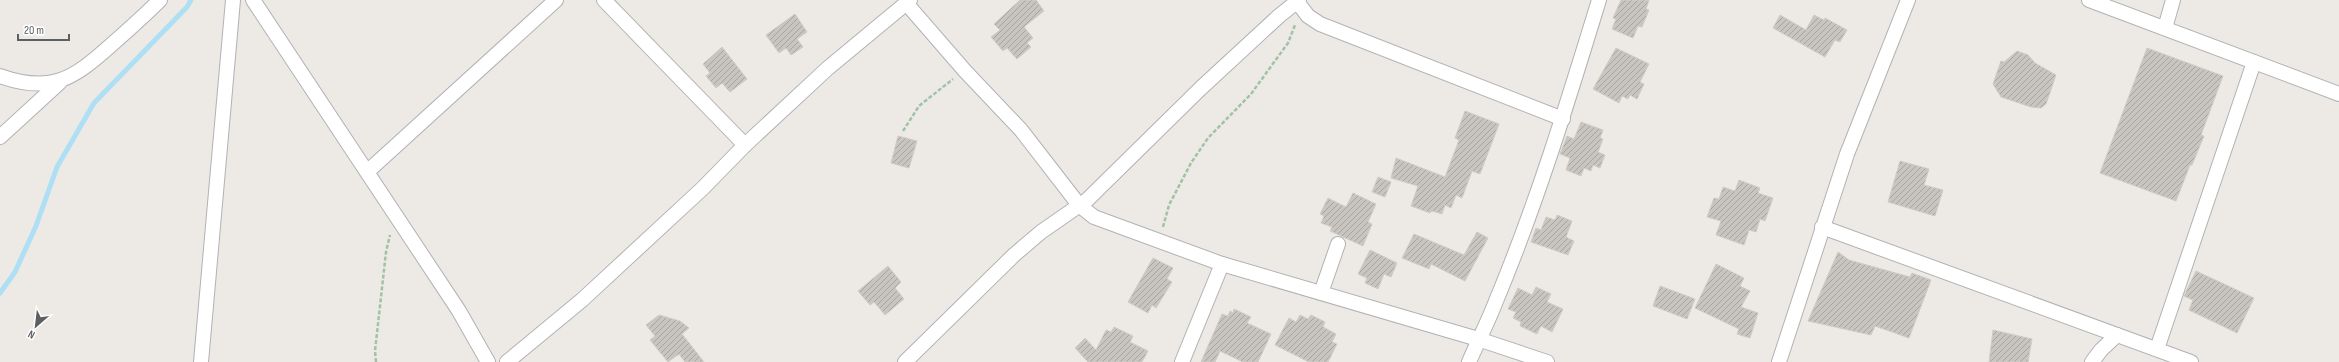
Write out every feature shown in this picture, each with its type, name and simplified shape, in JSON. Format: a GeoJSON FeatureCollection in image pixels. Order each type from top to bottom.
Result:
{"type":"FeatureCollection","features":[{"type":"Feature","properties":{"kind":"street"},"geometry":{"type":"LineString","coordinates":[[0,76],[27,84],[61,81],[75,75],[86,67],[160,0]]}},
{"type":"Feature","properties":{"kind":"street"},"geometry":{"type":"LineString","coordinates":[[201,362],[204,348],[232,0]]}},
{"type":"Feature","properties":{"kind":"street"},"geometry":{"type":"LineString","coordinates":[[253,0],[459,312],[488,362]]}},
{"type":"Feature","properties":{"kind":"street"},"geometry":{"type":"LineString","coordinates":[[367,172],[556,0]]}},
{"type":"Feature","properties":{"kind":"street"},"geometry":{"type":"LineString","coordinates":[[604,0],[745,145]]}},
{"type":"Feature","properties":{"kind":"street"},"geometry":{"type":"LineString","coordinates":[[1469,362],[1496,301],[1563,119],[1599,0]]}},
{"type":"Feature","properties":{"kind":"street"},"geometry":{"type":"LineString","coordinates":[[1779,362],[1822,228],[1848,154],[1908,0]]}},
{"type":"Feature","properties":{"kind":"street"},"geometry":{"type":"LineString","coordinates":[[2090,0],[2339,94]]}},
{"type":"Feature","properties":{"kind":"street"},"geometry":{"type":"LineString","coordinates":[[2165,28],[2173,0]]}},
{"type":"Feature","properties":{"kind":"street"},"geometry":{"type":"LineString","coordinates":[[507,362],[582,300],[704,188],[745,145],[828,68],[908,2],[965,71],[1021,130],[1079,205],[1089,214],[1108,223],[1222,264],[1478,339],[1547,362]]}},
{"type":"Feature","properties":{"kind":"street"},"geometry":{"type":"LineString","coordinates":[[905,362],[1019,251],[1060,217],[1079,205],[1268,26],[1298,2],[1308,16],[1325,26],[1563,119]]}},
{"type":"Feature","properties":{"kind":"street"},"geometry":{"type":"LineString","coordinates":[[2157,349],[2254,62]]}},
{"type":"Feature","properties":{"kind":"street"},"geometry":{"type":"LineString","coordinates":[[0,137],[61,81]]}},
{"type":"Feature","properties":{"kind":"street"},"geometry":{"type":"LineString","coordinates":[[1822,228],[2191,362]]}},
{"type":"Feature","properties":{"kind":"street"},"geometry":{"type":"LineString","coordinates":[[1321,293],[1338,244]]}},
{"type":"Feature","properties":{"kind":"street"},"geometry":{"type":"LineString","coordinates":[[1182,362],[1222,264]]}},
{"type":"Feature","properties":{"kind":"street"},"geometry":{"type":"LineString","coordinates":[[2092,362],[2101,350],[2118,335]]}},
{"type":"Feature","properties":{"kind":"path"},"geometry":{"type":"LineString","coordinates":[[1161,242],[1169,205],[1191,163],[1208,138],[1251,94],[1288,43],[1296,22],[1298,2]]}},
{"type":"Feature","properties":{"kind":"path"},"geometry":{"type":"LineString","coordinates":[[903,131],[923,103],[946,83],[965,71]]}},
{"type":"Feature","properties":{"kind":"path"},"geometry":{"type":"LineString","coordinates":[[376,362],[375,351],[386,252],[396,216]]}},
{"type":"Feature","properties":{"kind":"building"},"geometry":{"type":"Polygon","coordinates":[[[1020,0],[1036,0],[1044,11],[1024,27],[1033,38],[1027,43],[1031,47],[1017,59],[1007,48],[1003,51],[991,37],[1000,30],[994,24],[1020,0]]]}},
{"type":"Feature","properties":{"kind":"building"},"geometry":{"type":"Polygon","coordinates":[[[1621,0],[1649,0],[1646,9],[1649,10],[1642,27],[1638,26],[1633,38],[1612,29],[1616,19],[1613,18],[1621,0]]]}},
{"type":"Feature","properties":{"kind":"building"},"geometry":{"type":"Polygon","coordinates":[[[795,14],[807,32],[797,39],[803,47],[791,55],[786,48],[779,53],[766,35],[795,14]]]}},
{"type":"Feature","properties":{"kind":"building"},"geometry":{"type":"Polygon","coordinates":[[[1780,15],[1806,30],[1814,15],[1824,20],[1825,18],[1847,30],[1840,42],[1835,40],[1825,57],[1773,28],[1780,15]]]}},
{"type":"Feature","properties":{"kind":"building"},"geometry":{"type":"Polygon","coordinates":[[[722,47],[747,79],[730,92],[722,83],[716,88],[706,76],[710,73],[703,64],[722,47]]]}},
{"type":"Feature","properties":{"kind":"building"},"geometry":{"type":"Polygon","coordinates":[[[1616,48],[1649,64],[1640,82],[1644,84],[1637,99],[1630,95],[1628,99],[1622,96],[1619,103],[1593,89],[1616,48]]]}},
{"type":"Feature","properties":{"kind":"building"},"geometry":{"type":"Polygon","coordinates":[[[2147,48],[2223,76],[2201,135],[2204,136],[2192,165],[2190,165],[2176,201],[2100,173],[2147,48]]]}},
{"type":"Feature","properties":{"kind":"building"},"geometry":{"type":"Polygon","coordinates":[[[2017,51],[2028,55],[2035,63],[2056,75],[2046,104],[2041,108],[2031,107],[2001,97],[1993,84],[2001,61],[2004,62],[2017,51]]]}},
{"type":"Feature","properties":{"kind":"building"},"geometry":{"type":"Polygon","coordinates":[[[1465,111],[1499,124],[1480,174],[1472,171],[1462,198],[1456,195],[1451,208],[1445,205],[1442,214],[1432,211],[1430,213],[1411,206],[1418,186],[1391,178],[1396,158],[1445,177],[1459,140],[1455,138],[1465,111]]]}},
{"type":"Feature","properties":{"kind":"building"},"geometry":{"type":"Polygon","coordinates":[[[1581,122],[1603,130],[1600,138],[1603,139],[1598,152],[1605,155],[1600,168],[1593,165],[1591,171],[1584,168],[1581,176],[1566,170],[1570,158],[1560,154],[1567,136],[1574,139],[1581,122]]]}},
{"type":"Feature","properties":{"kind":"building"},"geometry":{"type":"Polygon","coordinates":[[[898,136],[917,141],[909,168],[891,163],[898,136]]]}},
{"type":"Feature","properties":{"kind":"building"},"geometry":{"type":"Polygon","coordinates":[[[1900,161],[1929,169],[1924,185],[1943,190],[1935,216],[1888,202],[1900,161]]]}},
{"type":"Feature","properties":{"kind":"building"},"geometry":{"type":"Polygon","coordinates":[[[1378,177],[1391,182],[1385,197],[1372,192],[1378,177]]]}},
{"type":"Feature","properties":{"kind":"building"},"geometry":{"type":"Polygon","coordinates":[[[1739,180],[1760,188],[1758,193],[1773,198],[1765,221],[1760,219],[1756,232],[1749,230],[1744,245],[1716,235],[1721,221],[1707,217],[1714,198],[1719,199],[1723,187],[1735,191],[1739,180]]]}},
{"type":"Feature","properties":{"kind":"building"},"geometry":{"type":"Polygon","coordinates":[[[1353,193],[1376,204],[1368,222],[1372,224],[1363,246],[1330,231],[1332,227],[1321,223],[1324,216],[1320,214],[1328,198],[1346,207],[1353,193]]]}},
{"type":"Feature","properties":{"kind":"building"},"geometry":{"type":"Polygon","coordinates":[[[1557,215],[1572,221],[1566,237],[1574,241],[1568,255],[1531,242],[1536,228],[1541,230],[1546,217],[1555,220],[1557,215]]]}},
{"type":"Feature","properties":{"kind":"building"},"geometry":{"type":"Polygon","coordinates":[[[1477,232],[1488,238],[1465,281],[1431,264],[1429,269],[1402,258],[1414,234],[1464,255],[1477,232]]]}},
{"type":"Feature","properties":{"kind":"building"},"geometry":{"type":"Polygon","coordinates":[[[1370,250],[1397,263],[1391,277],[1384,274],[1378,289],[1365,283],[1367,278],[1358,274],[1370,250]]]}},
{"type":"Feature","properties":{"kind":"building"},"geometry":{"type":"Polygon","coordinates":[[[1838,252],[1849,260],[1910,277],[1912,273],[1931,280],[1909,338],[1875,326],[1871,335],[1808,321],[1838,252]]]}},
{"type":"Feature","properties":{"kind":"building"},"geometry":{"type":"Polygon","coordinates":[[[1153,258],[1173,268],[1167,279],[1172,282],[1156,308],[1152,305],[1148,313],[1128,302],[1153,258]]]}},
{"type":"Feature","properties":{"kind":"building"},"geometry":{"type":"Polygon","coordinates":[[[1716,264],[1744,278],[1740,286],[1750,291],[1741,307],[1758,313],[1750,338],[1737,334],[1739,329],[1695,308],[1716,264]]]}},
{"type":"Feature","properties":{"kind":"building"},"geometry":{"type":"Polygon","coordinates":[[[888,266],[901,282],[895,288],[904,299],[885,315],[874,302],[870,305],[858,291],[888,266]]]}},
{"type":"Feature","properties":{"kind":"building"},"geometry":{"type":"Polygon","coordinates":[[[2196,271],[2254,298],[2237,333],[2189,310],[2193,300],[2184,296],[2196,271]]]}},
{"type":"Feature","properties":{"kind":"building"},"geometry":{"type":"Polygon","coordinates":[[[1660,286],[1695,299],[1687,319],[1653,306],[1660,286]]]}},
{"type":"Feature","properties":{"kind":"building"},"geometry":{"type":"Polygon","coordinates":[[[1536,287],[1551,294],[1547,302],[1563,309],[1552,332],[1541,326],[1537,334],[1520,326],[1521,322],[1513,318],[1516,312],[1508,309],[1518,288],[1532,295],[1536,287]]]}},
{"type":"Feature","properties":{"kind":"building"},"geometry":{"type":"Polygon","coordinates":[[[1234,309],[1251,317],[1247,323],[1271,334],[1258,362],[1243,362],[1220,351],[1215,362],[1201,362],[1222,314],[1228,316],[1230,311],[1233,313],[1234,309]]]}},
{"type":"Feature","properties":{"kind":"building"},"geometry":{"type":"Polygon","coordinates":[[[659,315],[680,321],[689,328],[682,334],[704,362],[685,362],[679,354],[668,362],[650,340],[655,336],[646,325],[659,315]]]}},
{"type":"Feature","properties":{"kind":"building"},"geometry":{"type":"Polygon","coordinates":[[[1300,315],[1308,319],[1311,315],[1325,322],[1323,327],[1336,334],[1332,342],[1337,344],[1328,362],[1309,362],[1275,345],[1289,318],[1296,322],[1300,315]]]}},
{"type":"Feature","properties":{"kind":"building"},"geometry":{"type":"Polygon","coordinates":[[[1114,327],[1133,336],[1130,342],[1148,351],[1142,362],[1088,362],[1075,348],[1085,338],[1096,350],[1106,330],[1111,332],[1114,327]]]}},
{"type":"Feature","properties":{"kind":"building"},"geometry":{"type":"Polygon","coordinates":[[[1993,330],[2032,339],[2028,362],[1989,362],[1993,330]]]}},
{"type":"Feature","properties":{"kind":"waterway"},"geometry":{"type":"LineString","coordinates":[[0,293],[15,272],[36,226],[57,167],[94,103],[187,7],[191,0]]}}]}
